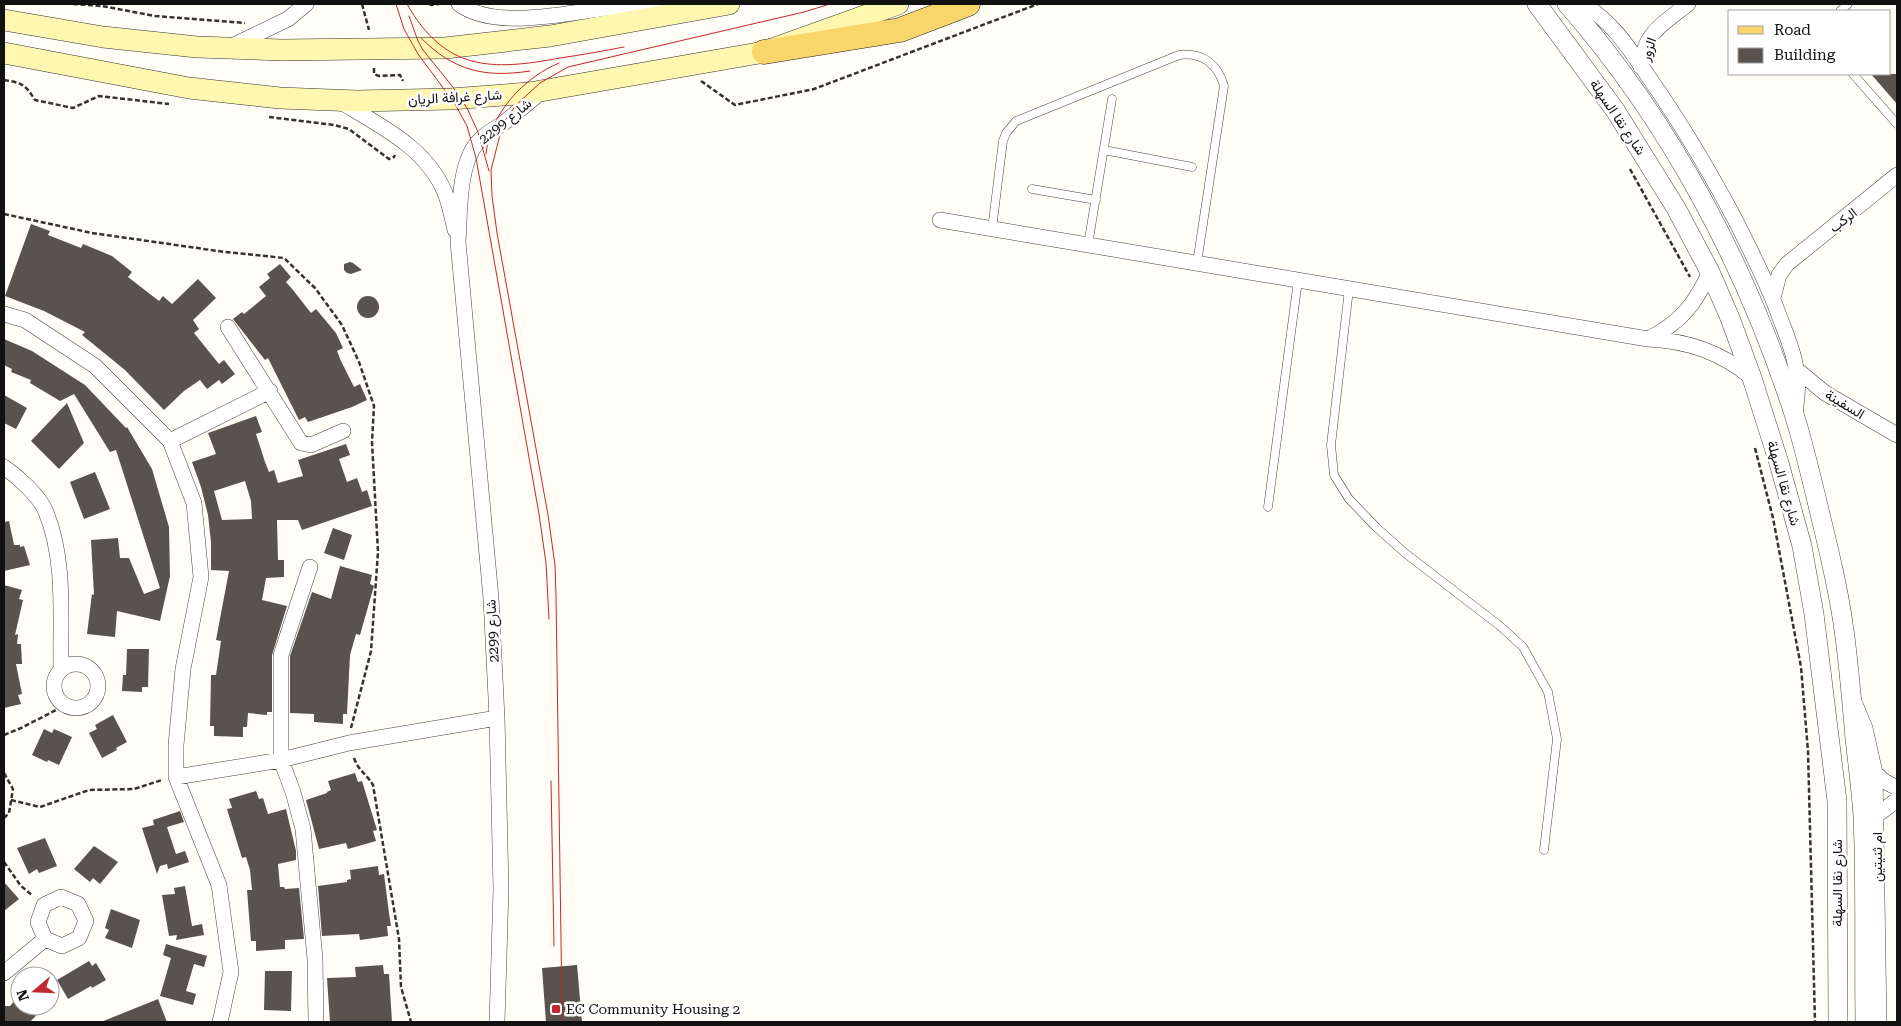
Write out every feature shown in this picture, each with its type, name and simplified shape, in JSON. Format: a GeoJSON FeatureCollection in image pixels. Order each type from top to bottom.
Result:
{"type":"FeatureCollection","features":[{"type":"Feature","properties":{"kind":"main road"},"geometry":{"type":"LineString","coordinates":[[4,20],[104,36],[197,47],[282,50],[445,48],[550,36],[729,4]]}},
{"type":"Feature","properties":{"kind":"main road","name":"شارع غرافة الريان"},"geometry":{"type":"LineString","coordinates":[[4,53],[189,88],[280,98],[337,100],[451,99],[542,91],[764,52],[898,4]]}},
{"type":"Feature","properties":{"kind":"main road"},"geometry":{"type":"LineString","coordinates":[[764,52],[900,30],[968,4]]}},
{"type":"Feature","properties":{"kind":"street"},"geometry":{"type":"LineString","coordinates":[[226,48],[288,19],[306,4]]}},
{"type":"Feature","properties":{"kind":"street"},"geometry":{"type":"LineString","coordinates":[[459,4],[464,8],[492,17],[509,18],[567,14],[643,4],[651,6],[667,15]]}},
{"type":"Feature","properties":{"kind":"street","name":"شارع نقا السهلة"},"geometry":{"type":"LineString","coordinates":[[1538,4],[1615,110],[1649,162],[1710,272],[1730,318],[1752,378],[1779,463],[1802,546],[1814,614],[1837,801],[1838,1022]]}},
{"type":"Feature","properties":{"kind":"street","name":"شارع نقا السهلة"},"geometry":{"type":"LineString","coordinates":[[1567,4],[1600,41],[1640,98],[1689,177],[1719,231],[1745,285],[1771,348],[1795,418],[1835,577],[1844,631],[1862,815],[1865,1022]]}},
{"type":"Feature","properties":{"kind":"street","name":"شارع نقا السهلة"},"geometry":{"type":"LineString","coordinates":[[1582,4],[1591,8],[1620,36],[1696,150],[1719,189],[1773,298],[1796,369],[1795,418]]}},
{"type":"Feature","properties":{"kind":"street","name":"الزور"},"geometry":{"type":"LineString","coordinates":[[1620,36],[1634,36],[1654,31],[1688,4]]}},
{"type":"Feature","properties":{"kind":"street","name":"الزور"},"geometry":{"type":"LineString","coordinates":[[1641,67],[1644,51],[1654,31]]}},
{"type":"Feature","properties":{"kind":"street","name":"شارع 2299"},"geometry":{"type":"LineString","coordinates":[[458,242],[462,191],[466,164],[471,152],[484,136],[542,91]]}},
{"type":"Feature","properties":{"kind":"street","name":"شارع 2299"},"geometry":{"type":"LineString","coordinates":[[337,100],[391,132],[427,162],[445,193],[458,242],[491,598],[497,718],[501,889],[497,1022]]}},
{"type":"Feature","properties":{"kind":"street","name":"الركب"},"geometry":{"type":"LineString","coordinates":[[1773,298],[1779,275],[1787,264],[1897,175]]}},
{"type":"Feature","properties":{"kind":"street"},"geometry":{"type":"LineString","coordinates":[[940,220],[1648,339],[1690,344],[1710,350],[1728,360],[1752,378]]}},
{"type":"Feature","properties":{"kind":"street"},"geometry":{"type":"LineString","coordinates":[[1755,259],[1771,265],[1787,264]]}},
{"type":"Feature","properties":{"kind":"street"},"geometry":{"type":"LineString","coordinates":[[1648,339],[1678,321],[1700,294],[1710,272]]}},
{"type":"Feature","properties":{"kind":"street"},"geometry":{"type":"LineString","coordinates":[[4,314],[25,320],[95,366],[170,441],[194,502],[201,577],[184,669],[176,745],[176,776],[219,885],[231,972],[220,1022]]}},
{"type":"Feature","properties":{"kind":"street"},"geometry":{"type":"LineString","coordinates":[[228,327],[301,443],[311,445],[344,431]]}},
{"type":"Feature","properties":{"kind":"street","name":"السفينة"},"geometry":{"type":"LineString","coordinates":[[1796,369],[1825,393],[1897,434]]}},
{"type":"Feature","properties":{"kind":"street"},"geometry":{"type":"LineString","coordinates":[[170,441],[270,391]]}},
{"type":"Feature","properties":{"kind":"street"},"geometry":{"type":"LineString","coordinates":[[4,467],[22,480],[45,510],[57,552],[60,596],[60,642],[68,667]]}},
{"type":"Feature","properties":{"kind":"street"},"geometry":{"type":"LineString","coordinates":[[310,567],[281,655],[280,760],[293,792],[303,830],[315,960],[316,1022]]}},
{"type":"Feature","properties":{"kind":"street"},"geometry":{"type":"LineString","coordinates":[[81,664],[93,672],[98,685],[95,699],[84,708],[77,709],[64,706],[55,695],[54,681],[68,667],[81,664]]}},
{"type":"Feature","properties":{"kind":"street","name":"ام ثنيتين"},"geometry":{"type":"LineString","coordinates":[[1851,695],[1865,728],[1875,773],[1879,1022]]}},
{"type":"Feature","properties":{"kind":"street"},"geometry":{"type":"LineString","coordinates":[[176,776],[280,760],[349,743],[497,718]]}},
{"type":"Feature","properties":{"kind":"street"},"geometry":{"type":"LineString","coordinates":[[1875,773],[1884,781],[1897,788]]}},
{"type":"Feature","properties":{"kind":"street"},"geometry":{"type":"LineString","coordinates":[[1877,815],[1897,800]]}},
{"type":"Feature","properties":{"kind":"street"},"geometry":{"type":"LineString","coordinates":[[61,897],[78,904],[86,921],[79,938],[62,946],[46,939],[38,922],[44,905],[61,897]]}},
{"type":"Feature","properties":{"kind":"street"},"geometry":{"type":"LineString","coordinates":[[4,973],[46,939]]}},
{"type":"Feature","properties":{"kind":"lane"},"geometry":{"type":"LineString","coordinates":[[992,228],[1003,141],[1006,133],[1016,121],[1179,55],[1189,54],[1209,60],[1221,76],[1224,86],[1197,263]]}},
{"type":"Feature","properties":{"kind":"lane"},"geometry":{"type":"LineString","coordinates":[[1854,75],[1897,124]]}},
{"type":"Feature","properties":{"kind":"lane"},"geometry":{"type":"LineString","coordinates":[[1088,245],[1112,98]]}},
{"type":"Feature","properties":{"kind":"lane"},"geometry":{"type":"LineString","coordinates":[[1104,150],[1192,167]]}},
{"type":"Feature","properties":{"kind":"lane"},"geometry":{"type":"LineString","coordinates":[[1032,189],[1096,200]]}},
{"type":"Feature","properties":{"kind":"lane"},"geometry":{"type":"LineString","coordinates":[[1268,508],[1298,280]]}},
{"type":"Feature","properties":{"kind":"lane"},"geometry":{"type":"LineString","coordinates":[[1349,289],[1331,445],[1334,475],[1349,499],[1405,553],[1485,614],[1523,647],[1548,692],[1557,739],[1544,850]]}},
{"type":"Feature","properties":{"kind":"path"},"geometry":{"type":"LineString","coordinates":[[73,4],[102,6],[155,16],[250,24]]}},
{"type":"Feature","properties":{"kind":"path"},"geometry":{"type":"LineString","coordinates":[[429,4],[439,4]]}},
{"type":"Feature","properties":{"kind":"path"},"geometry":{"type":"LineString","coordinates":[[680,66],[735,105],[814,89],[1038,4]]}},
{"type":"Feature","properties":{"kind":"path"},"geometry":{"type":"LineString","coordinates":[[1627,164],[1700,294]]}},
{"type":"Feature","properties":{"kind":"path"},"geometry":{"type":"LineString","coordinates":[[4,214],[92,233],[226,252],[284,258],[314,288],[342,324],[359,362],[374,406],[372,442],[378,552],[371,651],[350,731],[349,743],[358,769],[368,776],[374,785],[398,939],[401,987],[411,1022]]}},
{"type":"Feature","properties":{"kind":"path"},"geometry":{"type":"LineString","coordinates":[[1753,443],[1773,518],[1801,667],[1808,751],[1815,1022]]}},
{"type":"Feature","properties":{"kind":"path"},"geometry":{"type":"LineString","coordinates":[[4,735],[64,706]]}},
{"type":"Feature","properties":{"kind":"path"},"geometry":{"type":"LineString","coordinates":[[4,774],[13,789],[9,813],[4,818]]}},
{"type":"Feature","properties":{"kind":"path"},"geometry":{"type":"LineString","coordinates":[[11,800],[40,806],[89,790],[134,789],[176,776]]}},
{"type":"Feature","properties":{"kind":"path"},"geometry":{"type":"LineString","coordinates":[[4,862],[21,886],[44,905]]}},
{"type":"Feature","properties":{"kind":"building"},"geometry":{"type":"Polygon","coordinates":[[[1897,74],[1897,104],[1872,75],[1897,74]]]}},
{"type":"Feature","properties":{"kind":"building"},"geometry":{"type":"Polygon","coordinates":[[[31,224],[50,231],[48,235],[81,248],[83,244],[112,256],[132,272],[128,277],[159,301],[163,296],[172,304],[198,279],[216,298],[193,320],[199,329],[194,333],[219,364],[224,360],[235,374],[222,384],[219,380],[207,389],[200,380],[184,391],[164,410],[125,370],[82,335],[85,332],[44,311],[5,296],[31,224]]]}},
{"type":"Feature","properties":{"kind":"building"},"geometry":{"type":"Polygon","coordinates":[[[350,262],[362,270],[351,274],[347,273],[344,270],[344,264],[350,262]]]}},
{"type":"Feature","properties":{"kind":"building"},"geometry":{"type":"Polygon","coordinates":[[[280,264],[291,277],[286,282],[311,313],[316,309],[336,333],[343,348],[337,351],[341,361],[354,387],[360,384],[367,400],[308,422],[305,417],[299,420],[268,358],[265,360],[233,319],[242,312],[244,314],[266,296],[259,287],[270,278],[267,274],[280,264]]]}},
{"type":"Feature","properties":{"kind":"building"},"geometry":{"type":"Polygon","coordinates":[[[368,296],[376,299],[379,307],[376,315],[368,318],[360,315],[357,307],[360,299],[368,296]]]}},
{"type":"Feature","properties":{"kind":"building"},"geometry":{"type":"Polygon","coordinates":[[[4,339],[32,351],[85,385],[127,427],[152,469],[169,527],[170,576],[160,621],[117,611],[115,637],[87,634],[92,594],[94,595],[91,540],[118,538],[120,558],[129,558],[144,594],[160,588],[116,450],[110,452],[74,394],[60,401],[30,383],[31,380],[11,372],[12,369],[4,365],[4,339]]]}},
{"type":"Feature","properties":{"kind":"building"},"geometry":{"type":"Polygon","coordinates":[[[4,395],[27,408],[16,429],[4,423],[4,395]]]}},
{"type":"Feature","properties":{"kind":"building"},"geometry":{"type":"Polygon","coordinates":[[[67,403],[84,443],[59,469],[31,441],[67,403]]]}},
{"type":"Feature","properties":{"kind":"building"},"geometry":{"type":"Polygon","coordinates":[[[256,416],[262,432],[256,434],[265,462],[269,472],[274,470],[278,483],[303,476],[298,460],[346,444],[350,455],[339,459],[347,482],[357,478],[362,492],[367,490],[372,506],[302,530],[298,520],[277,520],[278,560],[284,560],[284,577],[266,578],[262,600],[287,606],[272,655],[272,712],[267,712],[267,715],[248,713],[247,727],[243,727],[243,737],[214,736],[214,726],[210,726],[211,675],[216,675],[221,641],[216,640],[229,571],[211,570],[211,542],[208,515],[192,462],[216,454],[208,433],[256,416]],[[245,481],[214,491],[222,520],[252,519],[251,501],[245,481]]]}},
{"type":"Feature","properties":{"kind":"building"},"geometry":{"type":"Polygon","coordinates":[[[95,472],[110,509],[84,519],[70,482],[95,472]]]}},
{"type":"Feature","properties":{"kind":"building"},"geometry":{"type":"Polygon","coordinates":[[[9,521],[14,545],[24,546],[30,565],[4,571],[4,522],[9,521]]]}},
{"type":"Feature","properties":{"kind":"building"},"geometry":{"type":"Polygon","coordinates":[[[333,528],[352,535],[344,560],[324,553],[333,528]]]}},
{"type":"Feature","properties":{"kind":"building"},"geometry":{"type":"Polygon","coordinates":[[[340,566],[372,575],[370,584],[374,586],[360,635],[356,634],[350,655],[347,714],[343,714],[343,724],[314,722],[314,714],[290,713],[290,656],[312,592],[331,599],[340,566]]]}},
{"type":"Feature","properties":{"kind":"building"},"geometry":{"type":"Polygon","coordinates":[[[4,585],[22,590],[19,599],[23,600],[15,635],[18,634],[17,644],[21,644],[22,664],[16,664],[22,694],[18,695],[21,704],[4,708],[4,585]]]}},
{"type":"Feature","properties":{"kind":"building"},"geometry":{"type":"Polygon","coordinates":[[[127,649],[149,649],[148,687],[142,687],[142,692],[122,691],[123,675],[126,675],[127,649]]]}},
{"type":"Feature","properties":{"kind":"building"},"geometry":{"type":"Polygon","coordinates":[[[113,715],[127,742],[102,758],[89,733],[97,729],[95,725],[113,715]]]}},
{"type":"Feature","properties":{"kind":"building"},"geometry":{"type":"Polygon","coordinates":[[[44,729],[52,733],[54,729],[72,737],[59,765],[32,755],[44,729]]]}},
{"type":"Feature","properties":{"kind":"building"},"geometry":{"type":"Polygon","coordinates":[[[355,773],[358,782],[362,781],[377,830],[373,831],[376,841],[348,849],[346,843],[319,849],[306,800],[331,790],[328,781],[355,773]]]}},
{"type":"Feature","properties":{"kind":"building"},"geometry":{"type":"Polygon","coordinates":[[[256,791],[259,799],[263,798],[268,814],[286,809],[296,851],[296,860],[278,864],[280,887],[285,889],[299,888],[304,939],[285,940],[285,949],[256,951],[256,941],[251,941],[247,890],[252,890],[250,870],[246,857],[242,858],[227,809],[232,808],[229,799],[256,791]]]}},
{"type":"Feature","properties":{"kind":"building"},"geometry":{"type":"Polygon","coordinates":[[[180,811],[184,822],[167,827],[176,854],[185,851],[189,862],[168,869],[167,864],[160,866],[157,874],[142,828],[154,825],[153,820],[180,811]]]}},
{"type":"Feature","properties":{"kind":"building"},"geometry":{"type":"Polygon","coordinates":[[[45,838],[57,866],[39,873],[37,869],[29,874],[17,848],[45,838]]]}},
{"type":"Feature","properties":{"kind":"building"},"geometry":{"type":"Polygon","coordinates":[[[94,846],[118,862],[100,884],[93,878],[90,882],[74,869],[94,846]]]}},
{"type":"Feature","properties":{"kind":"building"},"geometry":{"type":"Polygon","coordinates":[[[378,866],[379,875],[384,874],[391,926],[387,926],[388,936],[360,940],[359,934],[322,936],[318,886],[347,882],[347,880],[351,879],[350,870],[378,866]]]}},
{"type":"Feature","properties":{"kind":"building"},"geometry":{"type":"Polygon","coordinates":[[[4,882],[19,899],[4,911],[4,882]]]}},
{"type":"Feature","properties":{"kind":"building"},"geometry":{"type":"Polygon","coordinates":[[[185,886],[192,926],[202,924],[204,935],[176,940],[177,935],[169,936],[162,895],[175,894],[174,888],[185,886]]]}},
{"type":"Feature","properties":{"kind":"building"},"geometry":{"type":"Polygon","coordinates":[[[111,909],[140,920],[132,948],[105,938],[109,930],[105,928],[111,909]]]}},
{"type":"Feature","properties":{"kind":"building"},"geometry":{"type":"Polygon","coordinates":[[[166,944],[207,956],[204,967],[194,964],[186,991],[196,994],[193,1005],[160,996],[171,958],[163,955],[166,944]]]}},
{"type":"Feature","properties":{"kind":"building"},"geometry":{"type":"Polygon","coordinates":[[[89,961],[92,966],[96,963],[106,980],[68,999],[60,985],[60,978],[89,961]]]}},
{"type":"Feature","properties":{"kind":"building"},"geometry":{"type":"Polygon","coordinates":[[[383,965],[384,974],[389,974],[392,1022],[330,1022],[327,978],[356,977],[355,967],[383,965]]]}},
{"type":"Feature","properties":{"kind":"building"},"geometry":{"type":"Polygon","coordinates":[[[577,965],[582,1022],[546,1022],[542,968],[577,965]]]}},
{"type":"Feature","properties":{"kind":"building"},"geometry":{"type":"Polygon","coordinates":[[[265,971],[292,971],[291,1011],[264,1010],[265,971]]]}},
{"type":"Feature","properties":{"kind":"building"},"geometry":{"type":"Polygon","coordinates":[[[158,999],[167,1022],[101,1022],[158,999]]]}},
{"type":"Feature","properties":{"kind":"building"},"geometry":{"type":"Polygon","coordinates":[[[4,1006],[10,1006],[10,1016],[36,1016],[30,1022],[4,1022],[4,1006]]]}},
{"type":"Feature","properties":{"kind":"tram line"},"geometry":{"type":"LineString","coordinates":[[396,4],[404,29],[418,54],[455,104],[467,126],[476,158],[539,514],[546,563],[549,619]]}},
{"type":"Feature","properties":{"kind":"tram line"},"geometry":{"type":"LineString","coordinates":[[407,4],[422,26],[437,43],[454,54],[472,61],[491,64],[535,62],[624,47]]}},
{"type":"Feature","properties":{"kind":"tram line"},"geometry":{"type":"LineString","coordinates":[[564,1022],[562,1009],[555,565],[548,515],[492,196],[491,170],[503,123],[516,105],[540,83],[568,67],[804,12],[830,4]]}},
{"type":"Feature","properties":{"kind":"tram line"},"geometry":{"type":"LineString","coordinates":[[409,16],[423,50],[467,108],[478,132],[489,171]]}},
{"type":"Feature","properties":{"kind":"tram line"},"geometry":{"type":"LineString","coordinates":[[421,38],[446,58],[471,70],[499,73],[530,71]]}},
{"type":"Feature","properties":{"kind":"tram line"},"geometry":{"type":"LineString","coordinates":[[486,154],[494,125],[510,99],[533,78],[559,63]]}},
{"type":"Feature","properties":{"kind":"tram line"},"geometry":{"type":"LineString","coordinates":[[551,781],[554,946]]}},
{"type":"Feature","properties":{"kind":"place","name":"EC Community Housing 2"},"geometry":{"type":"Point","coordinates":[556,1009]}}]}
